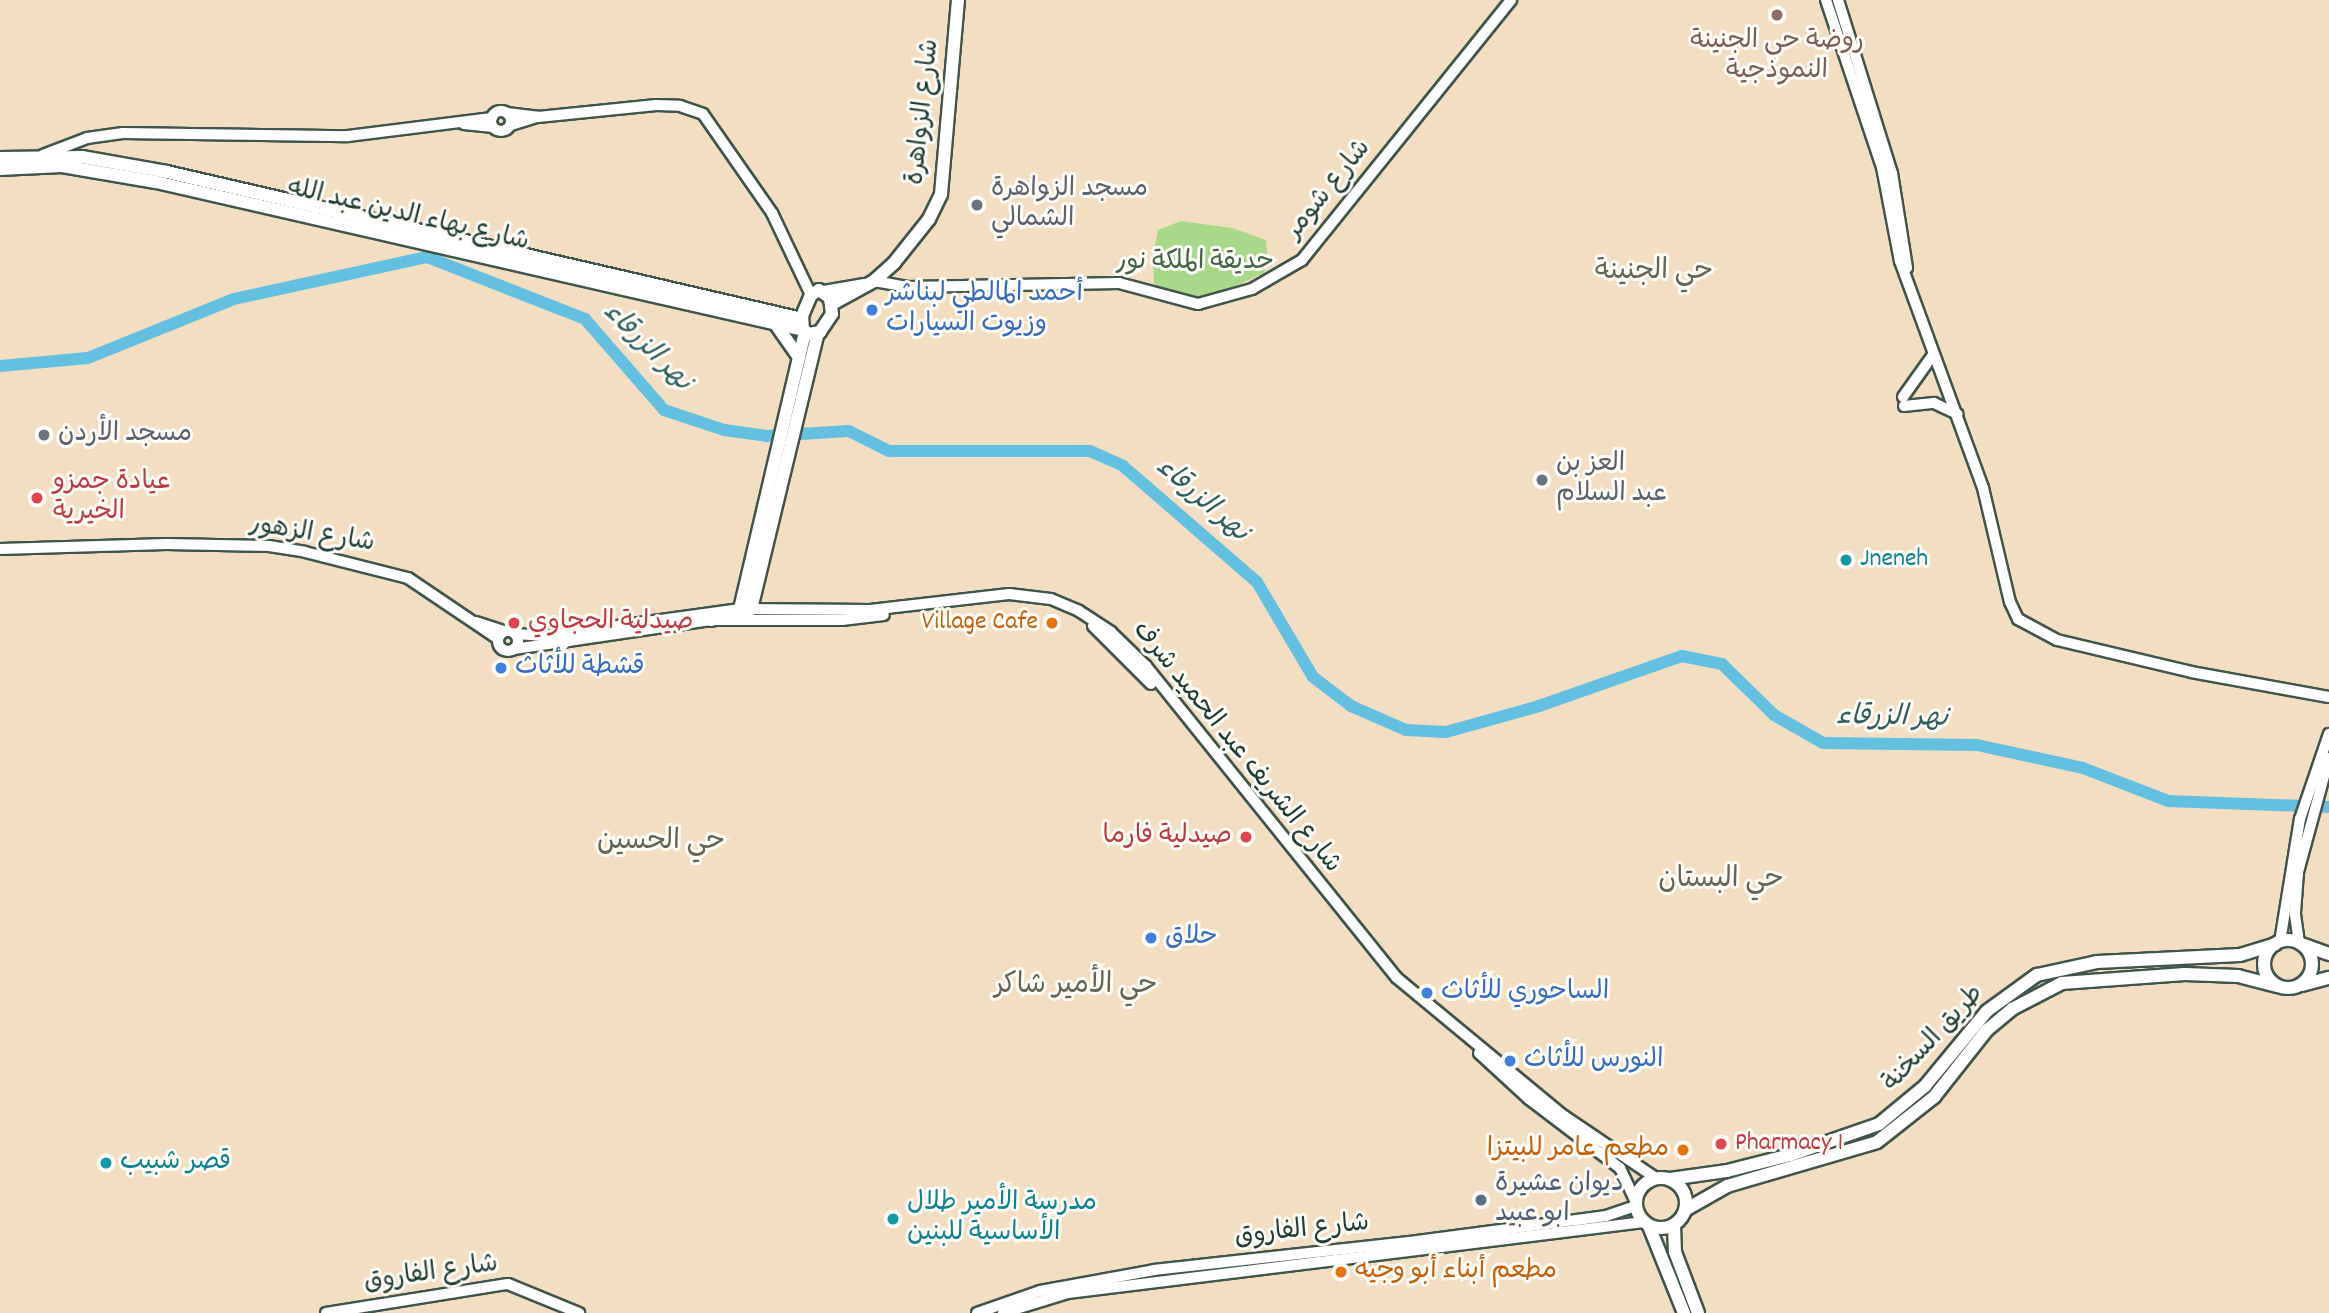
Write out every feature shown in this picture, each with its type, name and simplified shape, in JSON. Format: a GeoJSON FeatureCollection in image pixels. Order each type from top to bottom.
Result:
{"type":"FeatureCollection","features":[{"type":"Feature","properties":{"kind":"main road","name":"شارع الزواهرة"},"geometry":{"type":"LineString","coordinates":[[832,304],[871,283],[908,246],[941,194],[958,0]]}},
{"type":"Feature","properties":{"kind":"main road","name":"شارع بهاء الدين عبد الله"},"geometry":{"type":"LineString","coordinates":[[0,158],[43,155],[167,172],[243,196],[777,326],[807,329]]}},
{"type":"Feature","properties":{"kind":"main road","name":"شارع بهاء الدين عبد الله"},"geometry":{"type":"LineString","coordinates":[[0,169],[62,166],[243,196],[807,329]]}},
{"type":"Feature","properties":{"kind":"main road"},"geometry":{"type":"LineString","coordinates":[[818,292],[871,283]]}},
{"type":"Feature","properties":{"kind":"main road"},"geometry":{"type":"LineString","coordinates":[[795,397],[798,356],[818,292]]}},
{"type":"Feature","properties":{"kind":"main road"},"geometry":{"type":"LineString","coordinates":[[807,329],[830,318],[832,304],[818,292]]}},
{"type":"Feature","properties":{"kind":"main road"},"geometry":{"type":"LineString","coordinates":[[777,326],[798,356]]}},
{"type":"Feature","properties":{"kind":"main road"},"geometry":{"type":"LineString","coordinates":[[748,605],[795,397],[807,329]]}},
{"type":"Feature","properties":{"kind":"main road"},"geometry":{"type":"LineString","coordinates":[[711,620],[748,605],[765,609]]}},
{"type":"Feature","properties":{"kind":"main road"},"geometry":{"type":"LineString","coordinates":[[2329,954],[2301,944],[2277,943],[2264,966],[2277,986],[2302,985],[2329,978]]}},
{"type":"Feature","properties":{"kind":"main road","name":"طريق السخنة"},"geometry":{"type":"LineString","coordinates":[[1670,1179],[1727,1171],[1790,1155],[1879,1124],[1925,1086],[1987,1011],[2037,975],[2097,962],[2240,955],[2277,943]]}},
{"type":"Feature","properties":{"kind":"main road"},"geometry":{"type":"LineString","coordinates":[[2301,944],[2313,963],[2302,985]]}},
{"type":"Feature","properties":{"kind":"main road","name":"طريق السخنة"},"geometry":{"type":"LineString","coordinates":[[1685,1210],[1727,1186],[1877,1142],[1934,1097],[1987,1030],[2012,1009],[2062,983],[2185,974],[2238,976],[2277,986]]}},
{"type":"Feature","properties":{"kind":"main road"},"geometry":{"type":"LineString","coordinates":[[1684,1313],[1635,1203],[1642,1186],[1656,1178],[1670,1179],[1684,1192],[1685,1210],[1675,1225],[1675,1252],[1698,1313]]}},
{"type":"Feature","properties":{"kind":"main road"},"geometry":{"type":"LineString","coordinates":[[1646,1224],[1675,1225]]}},
{"type":"Feature","properties":{"kind":"street","name":"شارع شومر"},"geometry":{"type":"LineString","coordinates":[[871,283],[908,287],[1119,283],[1198,304],[1252,289],[1307,254],[1511,0]]}},
{"type":"Feature","properties":{"kind":"street"},"geometry":{"type":"LineString","coordinates":[[1826,0],[1882,167],[1908,285],[1958,414],[1989,507],[2010,602],[2026,626],[2057,640],[2190,672],[2329,697]]}},
{"type":"Feature","properties":{"kind":"street"},"geometry":{"type":"LineString","coordinates":[[1838,0],[1892,173],[1903,224],[1908,285]]}},
{"type":"Feature","properties":{"kind":"street"},"geometry":{"type":"LineString","coordinates":[[43,155],[88,138],[123,133],[286,138],[464,124],[477,117],[492,122],[500,131],[510,125],[538,117],[671,105],[703,114],[772,213],[800,267],[818,292]]}},
{"type":"Feature","properties":{"kind":"street"},"geometry":{"type":"LineString","coordinates":[[492,122],[498,111],[538,117]]}},
{"type":"Feature","properties":{"kind":"street"},"geometry":{"type":"LineString","coordinates":[[507,113],[510,125]]}},
{"type":"Feature","properties":{"kind":"street"},"geometry":{"type":"LineString","coordinates":[[1933,355],[1903,402],[1934,403],[1958,414]]}},
{"type":"Feature","properties":{"kind":"street","name":"شارع الزهور"},"geometry":{"type":"LineString","coordinates":[[0,549],[166,544],[270,546],[400,575],[501,635],[502,650],[514,649]]}},
{"type":"Feature","properties":{"kind":"street","name":"شارع الشريف عبد الحميد شرف"},"geometry":{"type":"LineString","coordinates":[[765,609],[843,615],[1009,594],[1051,599],[1091,617],[1146,666],[1397,978],[1564,1116],[1656,1178]]}},
{"type":"Feature","properties":{"kind":"street","name":"شارع الشريف عبد الحميد شرف"},"geometry":{"type":"LineString","coordinates":[[514,649],[711,620],[843,615],[1007,601],[1060,609],[1095,627],[1148,680],[1385,974],[1529,1099],[1620,1168],[1635,1203]]}},
{"type":"Feature","properties":{"kind":"street"},"geometry":{"type":"LineString","coordinates":[[501,635],[555,635],[748,605]]}},
{"type":"Feature","properties":{"kind":"street"},"geometry":{"type":"LineString","coordinates":[[514,649],[516,634]]}},
{"type":"Feature","properties":{"kind":"street"},"geometry":{"type":"LineString","coordinates":[[2277,943],[2311,793],[2329,734]]}},
{"type":"Feature","properties":{"kind":"street"},"geometry":{"type":"LineString","coordinates":[[2311,793],[2329,758]]}},
{"type":"Feature","properties":{"kind":"street"},"geometry":{"type":"LineString","coordinates":[[2301,944],[2296,895],[2305,819]]}},
{"type":"Feature","properties":{"kind":"street","name":"شارع الفاروق"},"geometry":{"type":"LineString","coordinates":[[977,1313],[1040,1290],[1606,1216],[1635,1203]]}},
{"type":"Feature","properties":{"kind":"street","name":"شارع الفاروق"},"geometry":{"type":"LineString","coordinates":[[1003,1313],[1053,1296],[1155,1276],[1646,1224]]}},
{"type":"Feature","properties":{"kind":"street"},"geometry":{"type":"LineString","coordinates":[[1495,1229],[1499,1241]]}},
{"type":"Feature","properties":{"kind":"street","name":"شارع الفاروق"},"geometry":{"type":"LineString","coordinates":[[326,1313],[508,1284],[579,1313]]}},
{"type":"Feature","properties":{"kind":"green space","name":"حديقة الملكة نور"},"geometry":{"type":"Polygon","coordinates":[[[1181,221],[1232,228],[1266,240],[1268,262],[1264,273],[1203,301],[1170,295],[1154,283],[1153,255],[1158,230],[1181,221]]]}},
{"type":"Feature","properties":{"kind":"waterway","name":"نهر الزرقاء"},"geometry":{"type":"LineString","coordinates":[[0,366],[88,358],[234,299],[427,257],[585,319],[664,410],[724,430],[767,436],[849,431],[889,451],[1090,451],[1123,466],[1257,582],[1313,677],[1351,706],[1406,730],[1446,732],[1539,706],[1682,656],[1722,664],[1774,715],[1823,743],[1977,745],[2083,768],[2168,801],[2329,807]]}},
{"type":"Feature","properties":{"kind":"place","name":"روضة حي الجنينة النموذجية"},"geometry":{"type":"Point","coordinates":[1777,15]}},
{"type":"Feature","properties":{"kind":"place","name":"مسجد الزواهرة الشمالي"},"geometry":{"type":"Point","coordinates":[977,205]}},
{"type":"Feature","properties":{"kind":"place","name":"أحمد المالطي لبناشر وزيوت السيارات"},"geometry":{"type":"Point","coordinates":[872,310]}},
{"type":"Feature","properties":{"kind":"place","name":"مسجد الأردن"},"geometry":{"type":"Point","coordinates":[44,435]}},
{"type":"Feature","properties":{"kind":"place","name":"العز بن عبد السلام"},"geometry":{"type":"Point","coordinates":[1542,480]}},
{"type":"Feature","properties":{"kind":"place","name":"عيادة جمزو الخيرية"},"geometry":{"type":"Point","coordinates":[37,498]}},
{"type":"Feature","properties":{"kind":"place","name":"Jneneh"},"geometry":{"type":"Point","coordinates":[1846,560]}},
{"type":"Feature","properties":{"kind":"place","name":"صيدلية الحجاوي"},"geometry":{"type":"Point","coordinates":[514,623]}},
{"type":"Feature","properties":{"kind":"place","name":"Village Cafe"},"geometry":{"type":"Point","coordinates":[1052,623]}},
{"type":"Feature","properties":{"kind":"place","name":"قشطة للأثاث"},"geometry":{"type":"Point","coordinates":[501,668]}},
{"type":"Feature","properties":{"kind":"place","name":"صيدلية فارما"},"geometry":{"type":"Point","coordinates":[1246,837]}},
{"type":"Feature","properties":{"kind":"place","name":"حلاق"},"geometry":{"type":"Point","coordinates":[1151,938]}},
{"type":"Feature","properties":{"kind":"place","name":"الساحوري للأثاث"},"geometry":{"type":"Point","coordinates":[1427,993]}},
{"type":"Feature","properties":{"kind":"place","name":"النورس للأثاث"},"geometry":{"type":"Point","coordinates":[1510,1061]}},
{"type":"Feature","properties":{"kind":"place","name":"Pharmacy 1"},"geometry":{"type":"Point","coordinates":[1721,1144]}},
{"type":"Feature","properties":{"kind":"place","name":"مطعم عامر للبيتزا"},"geometry":{"type":"Point","coordinates":[1683,1150]}},
{"type":"Feature","properties":{"kind":"place","name":"قصر شبيب"},"geometry":{"type":"Point","coordinates":[106,1163]}},
{"type":"Feature","properties":{"kind":"place","name":"ديوان عشيرة ابو عبيد"},"geometry":{"type":"Point","coordinates":[1481,1200]}},
{"type":"Feature","properties":{"kind":"place","name":"مدرسة الأمير طلال الأساسية للبنين"},"geometry":{"type":"Point","coordinates":[893,1219]}},
{"type":"Feature","properties":{"kind":"place","name":"مطعم أبناء أبو وجيه"},"geometry":{"type":"Point","coordinates":[1341,1272]}},
{"type":"Feature","properties":{"kind":"district","name":"حي الجنينة"},"geometry":{"type":"Point","coordinates":[1654,273]}},
{"type":"Feature","properties":{"kind":"district","name":"حي الحسين"},"geometry":{"type":"Point","coordinates":[661,843]}},
{"type":"Feature","properties":{"kind":"district","name":"حي البستان"},"geometry":{"type":"Point","coordinates":[1721,881]}},
{"type":"Feature","properties":{"kind":"district","name":"حي الأمير شاكر"},"geometry":{"type":"Point","coordinates":[1076,987]}}]}
